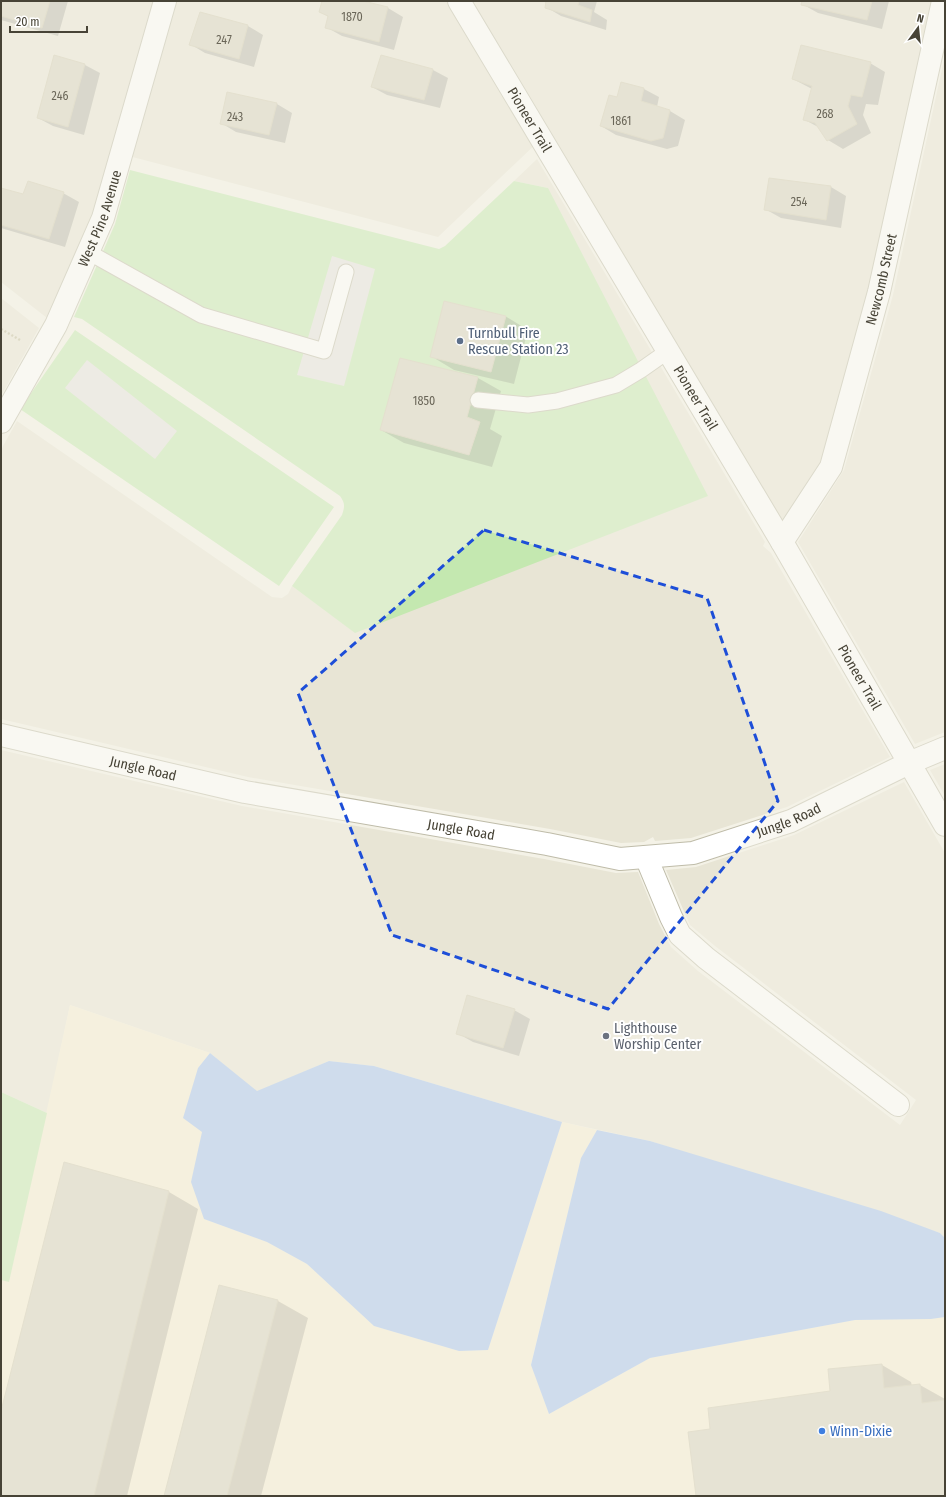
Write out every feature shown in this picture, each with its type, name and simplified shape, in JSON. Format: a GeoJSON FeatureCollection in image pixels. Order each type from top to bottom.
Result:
{"type":"FeatureCollection","features":[{"type":"Feature","properties":{"kind":"street","name":"West Pine Avenue"},"geometry":{"type":"LineString","coordinates":[[1,422],[56,325],[103,218],[165,1]]}},
{"type":"Feature","properties":{"kind":"street","name":"Pioneer Trail"},"geometry":{"type":"LineString","coordinates":[[459,1],[782,542],[945,825]]}},
{"type":"Feature","properties":{"kind":"street","name":"Newcomb Street"},"geometry":{"type":"LineString","coordinates":[[782,542],[831,467],[879,292],[943,1]]}},
{"type":"Feature","properties":{"kind":"street","name":"Jungle Road"},"geometry":{"type":"LineString","coordinates":[[1,735],[245,792],[532,841],[620,858],[693,852],[791,821],[909,763]]}},
{"type":"Feature","properties":{"kind":"street"},"geometry":{"type":"LineString","coordinates":[[909,763],[945,748]]}},
{"type":"Feature","properties":{"kind":"street"},"geometry":{"type":"LineString","coordinates":[[646,857],[680,935],[706,958],[898,1105]]}},
{"type":"Feature","properties":{"kind":"lane"},"geometry":{"type":"LineString","coordinates":[[88,252],[201,315],[324,351],[346,272]]}},
{"type":"Feature","properties":{"kind":"lane"},"geometry":{"type":"LineString","coordinates":[[478,400],[528,405],[557,401],[616,385],[641,370],[668,350]]}},
{"type":"Feature","properties":{"kind":"path"},"geometry":{"type":"LineString","coordinates":[[1,329],[25,342]]}},
{"type":"Feature","properties":{"kind":"highlighted area"},"geometry":{"type":"Polygon","coordinates":[[[484,530],[707,598],[778,801],[608,1009],[392,935],[298,693],[484,530]]]}},
{"type":"Feature","properties":{"kind":"shaded area"},"geometry":{"type":"Polygon","coordinates":[[[1,1],[943,1],[831,467],[782,542],[541,139],[438,237],[121,154],[56,325],[1,282],[1,1]]]}},
{"type":"Feature","properties":{"kind":"shaded area"},"geometry":{"type":"Polygon","coordinates":[[[945,55],[945,732],[915,744],[798,542],[844,470],[893,295],[945,55]]]}},
{"type":"Feature","properties":{"kind":"shaded area"},"geometry":{"type":"Polygon","coordinates":[[[537,159],[765,542],[763,546],[771,553],[890,757],[787,807],[691,838],[655,841],[653,837],[644,842],[621,843],[550,829],[248,777],[1,719],[1,452],[17,421],[272,597],[282,598],[288,594],[292,586],[355,632],[548,188],[514,181],[537,159]]]}},
{"type":"Feature","properties":{"kind":"shaded area"},"geometry":{"type":"Polygon","coordinates":[[[332,256],[375,269],[344,386],[297,375],[332,256]]]}},
{"type":"Feature","properties":{"kind":"shaded area"},"geometry":{"type":"Polygon","coordinates":[[[1,298],[39,328],[1,396],[1,298]]]}},
{"type":"Feature","properties":{"kind":"shaded area"},"geometry":{"type":"Polygon","coordinates":[[[87,360],[177,431],[155,459],[65,388],[87,360]]]}},
{"type":"Feature","properties":{"kind":"shaded area"},"geometry":{"type":"Polygon","coordinates":[[[1,750],[242,806],[616,873],[638,872],[659,924],[671,947],[698,971],[900,1125],[916,1100],[715,946],[690,925],[666,870],[696,867],[794,835],[904,782],[945,853],[945,1238],[940,1233],[650,1141],[562,1122],[374,1066],[329,1061],[257,1092],[210,1053],[70,1005],[47,1113],[1,1092],[1,750]]]}},
{"type":"Feature","properties":{"kind":"shaded area"},"geometry":{"type":"Polygon","coordinates":[[[945,764],[945,796],[930,770],[945,764]]]}},
{"type":"Feature","properties":{"kind":"shaded area"},"geometry":{"type":"Polygon","coordinates":[[[70,1005],[210,1053],[198,1068],[202,1132],[204,1219],[267,1242],[307,1264],[374,1326],[459,1351],[488,1350],[562,1122],[597,1130],[581,1158],[531,1364],[549,1414],[650,1358],[855,1320],[931,1319],[945,1317],[945,1496],[1,1496],[1,1280],[9,1281],[70,1005]]]}},
{"type":"Feature","properties":{"kind":"green space"},"geometry":{"type":"Polygon","coordinates":[[[130,170],[439,249],[445,246],[514,181],[548,188],[708,496],[355,633],[292,586],[342,515],[344,505],[340,496],[82,319],[74,317],[115,224],[130,170]]]}},
{"type":"Feature","properties":{"kind":"green space"},"geometry":{"type":"Polygon","coordinates":[[[75,330],[334,507],[279,586],[20,409],[75,330]]]}},
{"type":"Feature","properties":{"kind":"green space"},"geometry":{"type":"Polygon","coordinates":[[[1,1092],[47,1113],[9,1282],[1,1280],[1,1092]]]}},
{"type":"Feature","properties":{"kind":"water"},"geometry":{"type":"Polygon","coordinates":[[[210,1053],[257,1091],[329,1061],[374,1066],[562,1122],[488,1350],[459,1351],[374,1326],[307,1264],[267,1242],[204,1219],[191,1182],[202,1132],[183,1118],[198,1068],[210,1053]]]}},
{"type":"Feature","properties":{"kind":"water"},"geometry":{"type":"Polygon","coordinates":[[[597,1130],[650,1141],[881,1211],[940,1233],[945,1238],[945,1317],[931,1319],[855,1320],[650,1358],[549,1414],[531,1365],[581,1158],[597,1130]]]}},
{"type":"Feature","properties":{"kind":"building"},"geometry":{"type":"Polygon","coordinates":[[[1,1],[50,1],[42,28],[1,16],[1,1]]]}},
{"type":"Feature","properties":{"kind":"building"},"geometry":{"type":"Polygon","coordinates":[[[322,1],[363,1],[388,7],[379,42],[325,28],[328,16],[319,12],[322,1]]]}},
{"type":"Feature","properties":{"kind":"building"},"geometry":{"type":"Polygon","coordinates":[[[546,1],[579,1],[578,5],[592,10],[590,22],[545,8],[546,1]]]}},
{"type":"Feature","properties":{"kind":"building"},"geometry":{"type":"Polygon","coordinates":[[[802,1],[872,1],[867,20],[801,5],[802,1]]]}},
{"type":"Feature","properties":{"kind":"building"},"geometry":{"type":"Polygon","coordinates":[[[200,12],[248,25],[239,59],[189,45],[200,12]]]}},
{"type":"Feature","properties":{"kind":"building"},"geometry":{"type":"Polygon","coordinates":[[[801,45],[871,62],[862,97],[851,95],[848,106],[857,124],[827,141],[815,123],[803,120],[812,86],[792,79],[801,45]]]}},
{"type":"Feature","properties":{"kind":"building"},"geometry":{"type":"Polygon","coordinates":[[[54,55],[85,64],[68,127],[37,118],[54,55]]]}},
{"type":"Feature","properties":{"kind":"building"},"geometry":{"type":"Polygon","coordinates":[[[381,55],[433,69],[424,100],[371,87],[381,55]]]}},
{"type":"Feature","properties":{"kind":"building"},"geometry":{"type":"Polygon","coordinates":[[[621,82],[644,88],[641,101],[670,110],[663,138],[651,141],[600,126],[609,95],[617,97],[621,82]]]}},
{"type":"Feature","properties":{"kind":"building"},"geometry":{"type":"Polygon","coordinates":[[[227,92],[277,103],[269,135],[220,124],[227,92]]]}},
{"type":"Feature","properties":{"kind":"building"},"geometry":{"type":"Polygon","coordinates":[[[769,178],[831,186],[826,220],[764,210],[769,178]]]}},
{"type":"Feature","properties":{"kind":"building"},"geometry":{"type":"Polygon","coordinates":[[[28,181],[64,192],[49,239],[1,225],[1,188],[23,194],[28,181]]]}},
{"type":"Feature","properties":{"kind":"building"},"geometry":{"type":"Polygon","coordinates":[[[444,301],[506,316],[491,372],[430,357],[444,301]]]}},
{"type":"Feature","properties":{"kind":"building"},"geometry":{"type":"Polygon","coordinates":[[[400,358],[478,377],[467,417],[480,422],[469,455],[380,430],[400,358]]]}},
{"type":"Feature","properties":{"kind":"building"},"geometry":{"type":"Polygon","coordinates":[[[467,995],[515,1009],[503,1048],[456,1034],[467,995]]]}},
{"type":"Feature","properties":{"kind":"building"},"geometry":{"type":"Polygon","coordinates":[[[64,1162],[169,1191],[94,1496],[1,1496],[1,1411],[64,1162]]]}},
{"type":"Feature","properties":{"kind":"building"},"geometry":{"type":"Polygon","coordinates":[[[219,1285],[278,1300],[227,1496],[164,1496],[219,1285]]]}},
{"type":"Feature","properties":{"kind":"building","name":"Winn-Dixie"},"geometry":{"type":"Polygon","coordinates":[[[882,1364],[884,1388],[920,1384],[922,1403],[945,1400],[945,1496],[696,1496],[688,1432],[710,1429],[708,1408],[830,1391],[828,1369],[882,1364]]]}},
{"type":"Feature","properties":{"kind":"place","name":"Turnbull Fire Rescue Station 23"},"geometry":{"type":"Point","coordinates":[460,341]}},
{"type":"Feature","properties":{"kind":"place","name":"Lighthouse Worship Center"},"geometry":{"type":"Point","coordinates":[606,1036]}},
{"type":"Feature","properties":{"kind":"place","name":"Winn-Dixie"},"geometry":{"type":"Point","coordinates":[822,1431]}}]}
